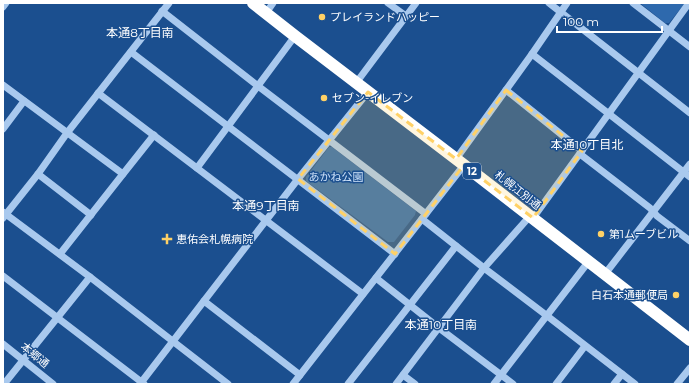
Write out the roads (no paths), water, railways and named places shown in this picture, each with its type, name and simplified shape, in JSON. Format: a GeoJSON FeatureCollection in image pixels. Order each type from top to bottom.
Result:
{"type":"FeatureCollection","features":[{"type":"Feature","properties":{"kind":"highway","name":"札幌江別通"},"geometry":{"type":"LineString","coordinates":[[253,3],[270,8],[295,36],[690,340]]}},
{"type":"Feature","properties":{"kind":"street"},"geometry":{"type":"LineString","coordinates":[[3,7],[6,3]]}},
{"type":"Feature","properties":{"kind":"street"},"geometry":{"type":"LineString","coordinates":[[169,3],[67,132],[38,174],[4,215],[60,254],[228,384]]}},
{"type":"Feature","properties":{"kind":"street"},"geometry":{"type":"LineString","coordinates":[[388,3],[406,16]]}},
{"type":"Feature","properties":{"kind":"street"},"geometry":{"type":"LineString","coordinates":[[356,83],[416,3]]}},
{"type":"Feature","properties":{"kind":"street"},"geometry":{"type":"LineString","coordinates":[[549,3],[690,113]]}},
{"type":"Feature","properties":{"kind":"street"},"geometry":{"type":"LineString","coordinates":[[293,384],[424,216],[506,90],[567,3]]}},
{"type":"Feature","properties":{"kind":"street"},"geometry":{"type":"LineString","coordinates":[[633,3],[690,47]]}},
{"type":"Feature","properties":{"kind":"street"},"geometry":{"type":"LineString","coordinates":[[396,384],[484,268],[531,217],[581,152],[689,3]]}},
{"type":"Feature","properties":{"kind":"street"},"geometry":{"type":"LineString","coordinates":[[162,11],[330,140],[424,216],[456,246],[635,384]]}},
{"type":"Feature","properties":{"kind":"street"},"geometry":{"type":"LineString","coordinates":[[198,168],[295,36]]}},
{"type":"Feature","properties":{"kind":"street"},"geometry":{"type":"LineString","coordinates":[[131,52],[395,254]]}},
{"type":"Feature","properties":{"kind":"street"},"geometry":{"type":"LineString","coordinates":[[532,54],[690,177]]}},
{"type":"Feature","properties":{"kind":"street"},"geometry":{"type":"LineString","coordinates":[[3,85],[123,174]]}},
{"type":"Feature","properties":{"kind":"street"},"geometry":{"type":"LineString","coordinates":[[506,90],[690,241]]}},
{"type":"Feature","properties":{"kind":"street"},"geometry":{"type":"LineString","coordinates":[[3,276],[142,383],[266,220],[368,92]]}},
{"type":"Feature","properties":{"kind":"street"},"geometry":{"type":"LineString","coordinates":[[98,93],[363,294]]}},
{"type":"Feature","properties":{"kind":"street"},"geometry":{"type":"LineString","coordinates":[[3,129],[24,101]]}},
{"type":"Feature","properties":{"kind":"street"},"geometry":{"type":"LineString","coordinates":[[60,254],[154,135]]}},
{"type":"Feature","properties":{"kind":"street"},"geometry":{"type":"LineString","coordinates":[[605,274],[690,164]]}},
{"type":"Feature","properties":{"kind":"street"},"geometry":{"type":"LineString","coordinates":[[38,174],[91,215]]}},
{"type":"Feature","properties":{"kind":"street"},"geometry":{"type":"LineString","coordinates":[[348,384],[456,246]]}},
{"type":"Feature","properties":{"kind":"street"},"geometry":{"type":"LineString","coordinates":[[494,384],[588,261]]}},
{"type":"Feature","properties":{"kind":"street"},"geometry":{"type":"LineString","coordinates":[[4,384],[90,277]]}},
{"type":"Feature","properties":{"kind":"street"},"geometry":{"type":"LineString","coordinates":[[376,278],[513,384]]}},
{"type":"Feature","properties":{"kind":"street"},"geometry":{"type":"LineString","coordinates":[[204,301],[300,375]]}},
{"type":"Feature","properties":{"kind":"street","name":"本郷通"},"geometry":{"type":"LineString","coordinates":[[3,344],[53,384]]}},
{"type":"Feature","properties":{"kind":"street"},"geometry":{"type":"LineString","coordinates":[[556,384],[585,346]]}},
{"type":"Feature","properties":{"kind":"street"},"geometry":{"type":"LineString","coordinates":[[677,384],[690,368]]}},
{"type":"Feature","properties":{"kind":"street"},"geometry":{"type":"LineString","coordinates":[[403,374],[415,384]]}},
{"type":"Feature","properties":{"kind":"street"},"geometry":{"type":"LineString","coordinates":[[614,384],[622,374]]}},
{"type":"Feature","properties":{"kind":"place","name":"プレイランドハッピー"},"geometry":{"type":"Point","coordinates":[322,17]}},
{"type":"Feature","properties":{"kind":"place","name":"セブン-イレブン"},"geometry":{"type":"Point","coordinates":[324,98]}},
{"type":"Feature","properties":{"kind":"place","name":"第1ムーブビル"},"geometry":{"type":"Point","coordinates":[601,234]}},
{"type":"Feature","properties":{"kind":"place","name":"恵佑会札幌病院"},"geometry":{"type":"Point","coordinates":[167,239]}},
{"type":"Feature","properties":{"kind":"place","name":"白石本通郵便局"},"geometry":{"type":"Point","coordinates":[676,295]}},
{"type":"Feature","properties":{"kind":"district","name":"本通8丁目南"},"geometry":{"type":"Point","coordinates":[140,32]}},
{"type":"Feature","properties":{"kind":"district","name":"本通10丁目北"},"geometry":{"type":"Point","coordinates":[587,144]}},
{"type":"Feature","properties":{"kind":"district","name":"本通9丁目南"},"geometry":{"type":"Point","coordinates":[266,205]}},
{"type":"Feature","properties":{"kind":"district","name":"本通10丁目南"},"geometry":{"type":"Point","coordinates":[441,324]}},
{"type":"Feature","properties":{"kind":"park label","name":"あかね公園"},"geometry":{"type":"Point","coordinates":[336,177]}}]}
